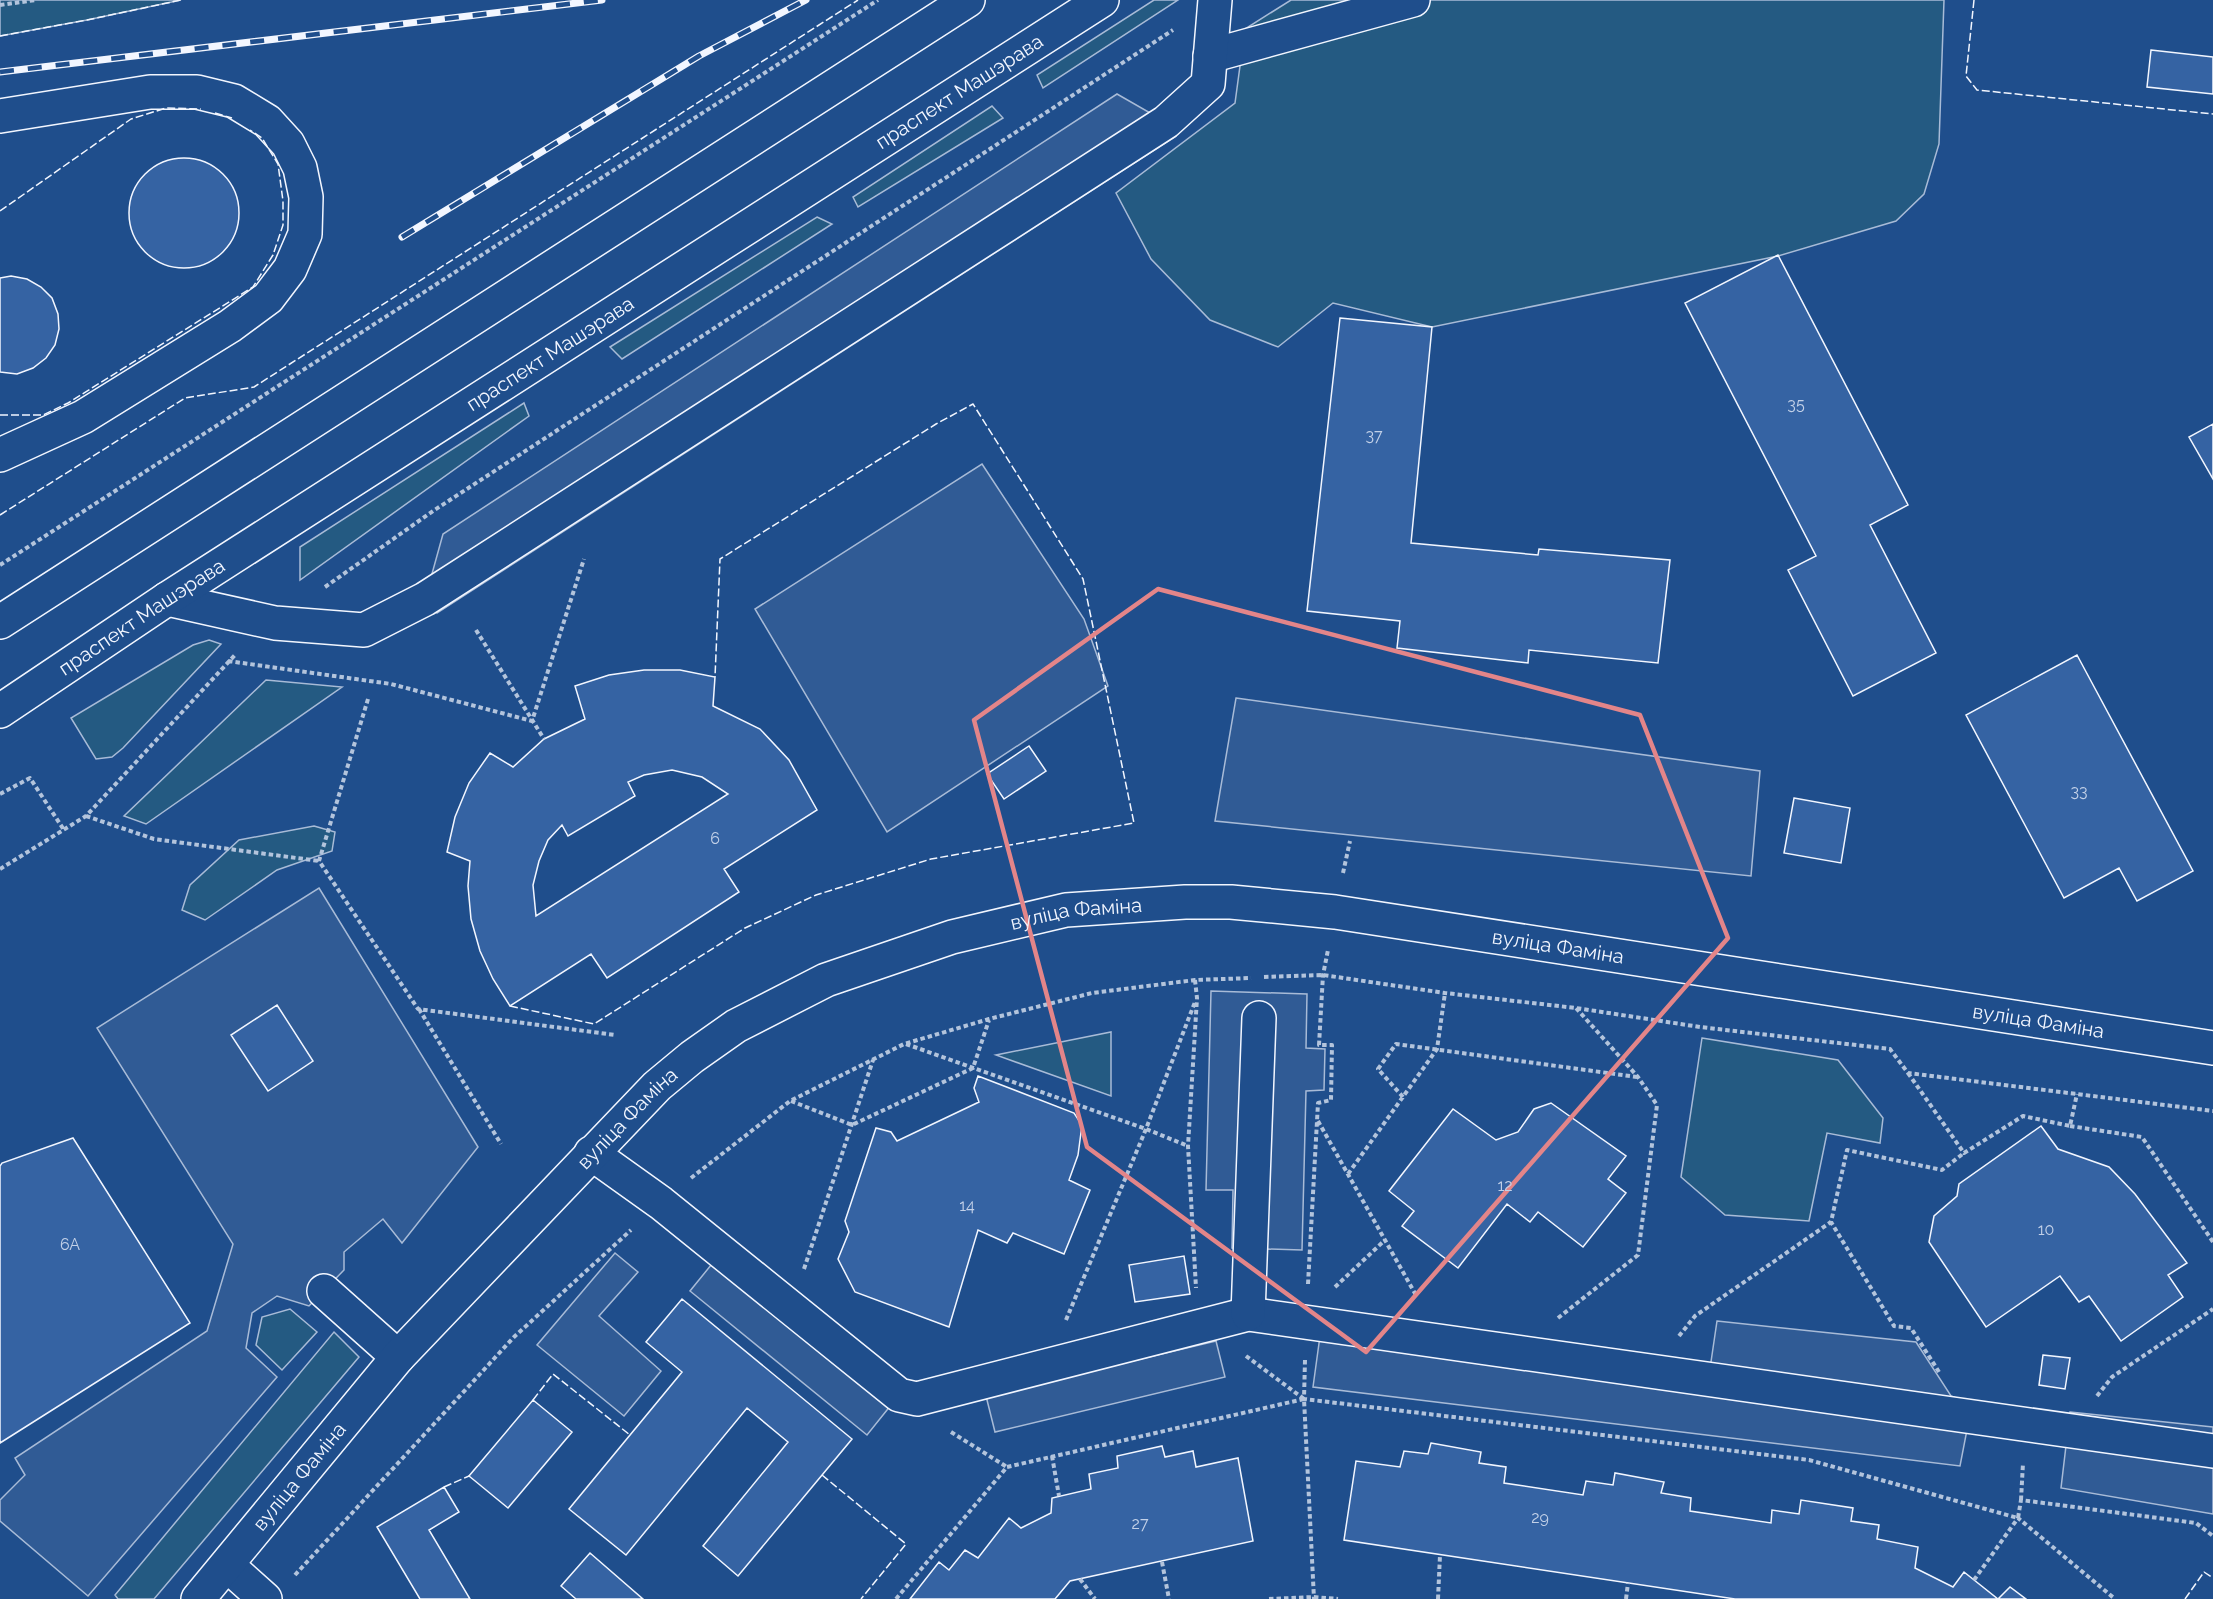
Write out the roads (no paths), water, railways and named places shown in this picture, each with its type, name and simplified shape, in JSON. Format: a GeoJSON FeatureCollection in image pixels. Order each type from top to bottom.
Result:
{"type":"FeatureCollection","features":[{"type":"Feature","properties":{"kind":"main road"},"geometry":{"type":"LineString","coordinates":[[0,622],[968,0]]}},
{"type":"Feature","properties":{"kind":"main road","name":"праспект Машэрава"},"geometry":{"type":"LineString","coordinates":[[0,711],[167,599],[1102,0]]}},
{"type":"Feature","properties":{"kind":"main road"},"geometry":{"type":"LineString","coordinates":[[1210,56],[1413,0]]}},
{"type":"Feature","properties":{"kind":"main road"},"geometry":{"type":"LineString","coordinates":[[167,599],[275,623],[364,630],[425,599],[1166,122],[1208,84],[1215,2]]}},
{"type":"Feature","properties":{"kind":"main road"},"geometry":{"type":"LineString","coordinates":[[0,116],[150,92],[197,92],[234,101],[267,121],[288,144],[300,168],[306,197],[305,234],[290,269],[267,298],[230,326],[82,417],[0,455]]}},
{"type":"Feature","properties":{"kind":"main road","name":"вуліца Фаміна"},"geometry":{"type":"LineString","coordinates":[[198,1599],[398,1357],[657,1086],[692,1057],[736,1026],[826,980],[952,937],[1066,910],[1185,902],[1231,902],[1335,912],[2213,1048]]}},
{"type":"Feature","properties":{"kind":"main road"},"geometry":{"type":"LineString","coordinates":[[1248,1314],[1259,1018]]}},
{"type":"Feature","properties":{"kind":"main road"},"geometry":{"type":"LineString","coordinates":[[591,1154],[660,1203],[898,1395],[917,1399],[1248,1314],[1307,1312],[2213,1451]]}},
{"type":"Feature","properties":{"kind":"main road"},"geometry":{"type":"LineString","coordinates":[[324,1291],[398,1357]]}},
{"type":"Feature","properties":{"kind":"main road"},"geometry":{"type":"LineString","coordinates":[[227,1565],[277,1590]]}},
{"type":"Feature","properties":{"kind":"railway"},"geometry":{"type":"LineString","coordinates":[[0,72],[602,0]]}},
{"type":"Feature","properties":{"kind":"railway"},"geometry":{"type":"LineString","coordinates":[[402,237],[699,56],[806,0]]}}]}
